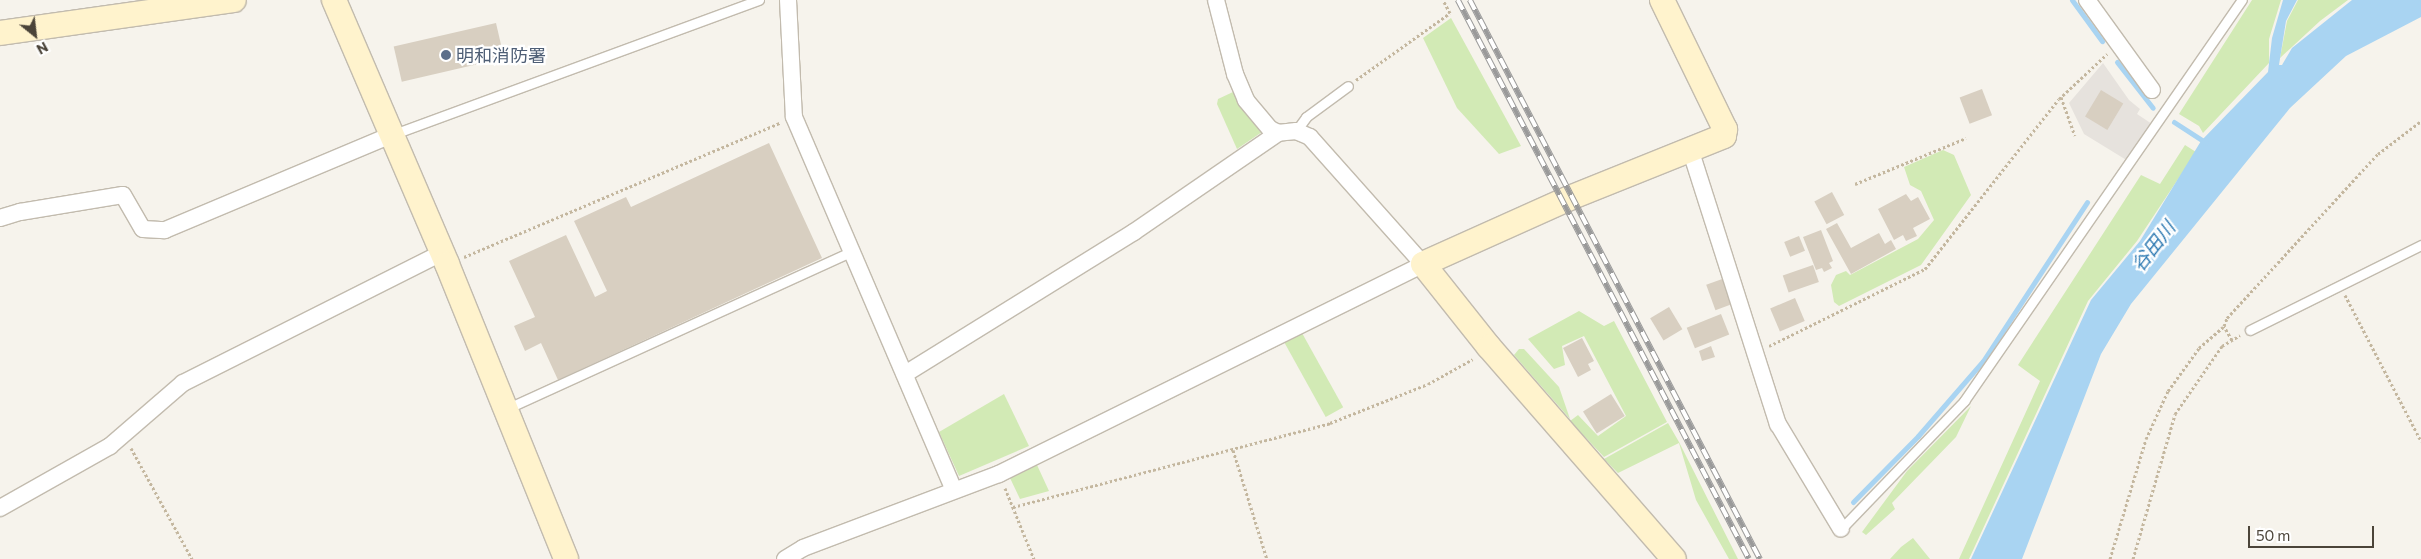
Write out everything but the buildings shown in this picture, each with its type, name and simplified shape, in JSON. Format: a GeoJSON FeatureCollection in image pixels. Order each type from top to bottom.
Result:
{"type":"FeatureCollection","features":[{"type":"Feature","properties":{"kind":"street"},"geometry":{"type":"LineString","coordinates":[[0,33],[234,0]]}},
{"type":"Feature","properties":{"kind":"street"},"geometry":{"type":"LineString","coordinates":[[334,0],[445,258],[566,559]]}},
{"type":"Feature","properties":{"kind":"street"},"geometry":{"type":"LineString","coordinates":[[788,0],[794,117],[954,490]]}},
{"type":"Feature","properties":{"kind":"street"},"geometry":{"type":"LineString","coordinates":[[1216,0],[1235,74],[1246,100],[1270,129],[1278,133],[1296,132],[1310,137],[1330,155],[1423,264],[1490,347],[1674,559]]}},
{"type":"Feature","properties":{"kind":"street"},"geometry":{"type":"LineString","coordinates":[[785,559],[803,548],[1000,474],[1423,264],[1572,197],[1720,140],[1725,129],[1662,0]]}},
{"type":"Feature","properties":{"kind":"street"},"geometry":{"type":"LineString","coordinates":[[2087,0],[2152,90]]}},
{"type":"Feature","properties":{"kind":"street"},"geometry":{"type":"LineString","coordinates":[[904,374],[1134,232],[1278,133]]}},
{"type":"Feature","properties":{"kind":"street"},"geometry":{"type":"LineString","coordinates":[[0,218],[20,212],[123,195],[143,229],[165,230],[391,135]]}},
{"type":"Feature","properties":{"kind":"street"},"geometry":{"type":"LineString","coordinates":[[1691,152],[1778,424],[1841,529]]}},
{"type":"Feature","properties":{"kind":"street"},"geometry":{"type":"LineString","coordinates":[[0,508],[122,438],[183,383],[445,258]]}},
{"type":"Feature","properties":{"kind":"lane"},"geometry":{"type":"LineString","coordinates":[[391,135],[760,0]]}},
{"type":"Feature","properties":{"kind":"lane"},"geometry":{"type":"LineString","coordinates":[[1841,529],[1964,401],[2242,0]]}},
{"type":"Feature","properties":{"kind":"lane"},"geometry":{"type":"LineString","coordinates":[[1296,132],[1306,117],[1348,86]]}},
{"type":"Feature","properties":{"kind":"lane"},"geometry":{"type":"LineString","coordinates":[[2250,330],[2421,245]]}},
{"type":"Feature","properties":{"kind":"lane"},"geometry":{"type":"LineString","coordinates":[[506,408],[851,252]]}},
{"type":"Feature","properties":{"kind":"path"},"geometry":{"type":"LineString","coordinates":[[1348,86],[1450,13],[1443,0]]}},
{"type":"Feature","properties":{"kind":"path"},"geometry":{"type":"LineString","coordinates":[[1755,353],[1925,269],[2061,98],[2118,44]]}},
{"type":"Feature","properties":{"kind":"path"},"geometry":{"type":"LineString","coordinates":[[2061,98],[2075,136]]}},
{"type":"Feature","properties":{"kind":"path"},"geometry":{"type":"LineString","coordinates":[[445,258],[794,117]]}},
{"type":"Feature","properties":{"kind":"path"},"geometry":{"type":"LineString","coordinates":[[2110,559],[2146,439],[2168,391],[2199,348],[2224,326],[2227,318],[2378,154],[2421,121]]}},
{"type":"Feature","properties":{"kind":"path"},"geometry":{"type":"LineString","coordinates":[[1855,184],[1966,138]]}},
{"type":"Feature","properties":{"kind":"path"},"geometry":{"type":"LineString","coordinates":[[2340,285],[2421,441]]}},
{"type":"Feature","properties":{"kind":"path"},"geometry":{"type":"LineString","coordinates":[[2224,326],[2232,340]]}},
{"type":"Feature","properties":{"kind":"path"},"geometry":{"type":"LineString","coordinates":[[2133,559],[2175,414],[2222,346],[2250,330]]}},
{"type":"Feature","properties":{"kind":"path"},"geometry":{"type":"LineString","coordinates":[[1013,507],[1233,450],[1373,408],[1428,384],[1490,347]]}},
{"type":"Feature","properties":{"kind":"path"},"geometry":{"type":"LineString","coordinates":[[122,438],[131,448],[192,559]]}},
{"type":"Feature","properties":{"kind":"path"},"geometry":{"type":"LineString","coordinates":[[1233,450],[1267,559]]}},
{"type":"Feature","properties":{"kind":"path"},"geometry":{"type":"LineString","coordinates":[[1000,474],[1034,559]]}},
{"type":"Feature","properties":{"kind":"shaded area"},"geometry":{"type":"Polygon","coordinates":[[[2103,63],[2129,100],[2140,109],[2137,114],[2152,124],[2128,161],[2084,134],[2069,103],[2103,63]]]}},
{"type":"Feature","properties":{"kind":"green space"},"geometry":{"type":"Polygon","coordinates":[[[2252,0],[2281,0],[2269,39],[2269,63],[2203,133],[2199,126],[2179,114],[2252,0]]]}},
{"type":"Feature","properties":{"kind":"green space"},"geometry":{"type":"Polygon","coordinates":[[[2298,0],[2348,0],[2320,21],[2280,58],[2287,21],[2298,0]]]}},
{"type":"Feature","properties":{"kind":"green space"},"geometry":{"type":"Polygon","coordinates":[[[1451,18],[1521,146],[1499,154],[1457,108],[1423,38],[1451,18]]]}},
{"type":"Feature","properties":{"kind":"green space"},"geometry":{"type":"Polygon","coordinates":[[[1233,92],[1262,132],[1237,149],[1217,104],[1218,99],[1233,92]]]}},
{"type":"Feature","properties":{"kind":"green space"},"geometry":{"type":"Polygon","coordinates":[[[2185,145],[2196,152],[2137,241],[2088,301],[1969,559],[1959,559],[2040,381],[2018,365],[2141,175],[2160,184],[2185,145]]]}},
{"type":"Feature","properties":{"kind":"green space"},"geometry":{"type":"Polygon","coordinates":[[[1943,150],[1954,155],[1971,195],[1921,265],[1839,306],[1834,302],[1831,285],[1836,275],[1846,271],[1850,275],[1918,239],[1934,220],[1921,191],[1910,185],[1904,167],[1943,150]]]}},
{"type":"Feature","properties":{"kind":"green space"},"geometry":{"type":"Polygon","coordinates":[[[1579,311],[1604,326],[1614,321],[1667,422],[1604,457],[1570,421],[1578,415],[1598,436],[1626,416],[1584,336],[1562,346],[1565,365],[1554,369],[1528,339],[1579,311]]]}},
{"type":"Feature","properties":{"kind":"green space"},"geometry":{"type":"Polygon","coordinates":[[[1302,333],[1343,407],[1326,417],[1285,343],[1302,333]]]}},
{"type":"Feature","properties":{"kind":"green space"},"geometry":{"type":"Polygon","coordinates":[[[1519,349],[1524,349],[1559,387],[1570,419],[1514,355],[1519,349]]]}},
{"type":"Feature","properties":{"kind":"green space"},"geometry":{"type":"Polygon","coordinates":[[[1004,394],[1029,446],[959,476],[939,432],[1004,394]]]}},
{"type":"Feature","properties":{"kind":"green space"},"geometry":{"type":"Polygon","coordinates":[[[1971,406],[1956,437],[1892,503],[1895,509],[1866,535],[1862,532],[1907,471],[1971,406]]]}},
{"type":"Feature","properties":{"kind":"green space"},"geometry":{"type":"Polygon","coordinates":[[[1668,423],[1679,442],[1738,559],[1729,559],[1696,500],[1679,443],[1618,473],[1604,459],[1668,423]]]}},
{"type":"Feature","properties":{"kind":"green space"},"geometry":{"type":"Polygon","coordinates":[[[1037,465],[1049,491],[1020,499],[1010,478],[1037,465]]]}},
{"type":"Feature","properties":{"kind":"green space"},"geometry":{"type":"Polygon","coordinates":[[[1913,538],[1930,559],[1890,559],[1901,547],[1913,538]]]}},
{"type":"Feature","properties":{"kind":"water","name":"谷田川"},"geometry":{"type":"Polygon","coordinates":[[[2283,0],[2297,0],[2286,21],[2279,65],[2282,65],[2292,48],[2352,0],[2421,0],[2421,17],[2346,56],[2290,108],[2131,304],[2101,354],[2022,559],[1971,559],[2091,300],[2140,241],[2201,141],[2268,72],[2272,38],[2283,0]]]}},
{"type":"Feature","properties":{"kind":"waterway"},"geometry":{"type":"LineString","coordinates":[[2072,0],[2102,41]]}},
{"type":"Feature","properties":{"kind":"waterway"},"geometry":{"type":"LineString","coordinates":[[2117,62],[2153,108]]}},
{"type":"Feature","properties":{"kind":"waterway"},"geometry":{"type":"LineString","coordinates":[[2174,122],[2206,143]]}},
{"type":"Feature","properties":{"kind":"waterway"},"geometry":{"type":"LineString","coordinates":[[1853,502],[1918,436],[1983,361],[2087,202]]}},
{"type":"Feature","properties":{"kind":"railway"},"geometry":{"type":"LineString","coordinates":[[1458,0],[1749,559]]}},
{"type":"Feature","properties":{"kind":"railway"},"geometry":{"type":"LineString","coordinates":[[1470,0],[1760,559]]}},
{"type":"Feature","properties":{"kind":"place","name":"明和消防署"},"geometry":{"type":"Point","coordinates":[446,55]}}]}
